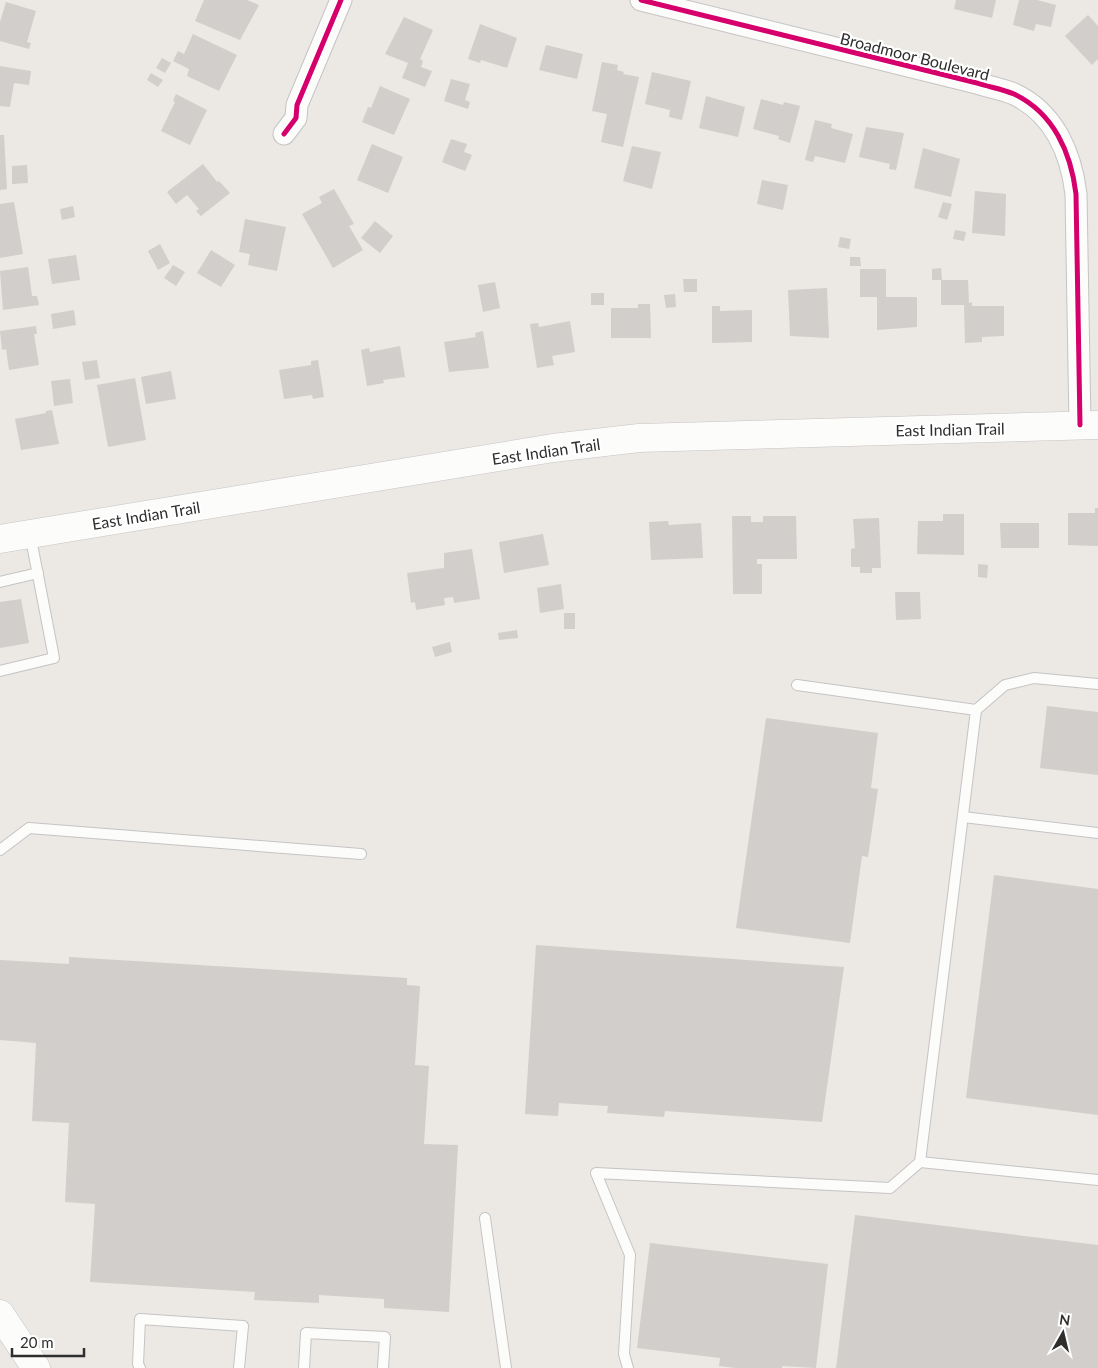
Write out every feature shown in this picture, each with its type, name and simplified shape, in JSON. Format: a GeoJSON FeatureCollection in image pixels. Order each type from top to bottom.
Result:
{"type":"FeatureCollection","features":[{"type":"Feature","properties":{"kind":"main road","name":"East Indian Trail"},"geometry":{"type":"LineString","coordinates":[[0,539],[553,448],[639,438],[1089,425]]}},
{"type":"Feature","properties":{"kind":"main road"},"geometry":{"type":"LineString","coordinates":[[0,1314],[36,1368]]}},
{"type":"Feature","properties":{"kind":"street"},"geometry":{"type":"LineString","coordinates":[[284,134],[296,118],[297,105],[341,0]]}},
{"type":"Feature","properties":{"kind":"street","name":"Broadmoor Boulevard"},"geometry":{"type":"LineString","coordinates":[[641,0],[977,83],[1014,94],[1038,110],[1050,123],[1067,151],[1076,194],[1089,425]]}},
{"type":"Feature","properties":{"kind":"lane"},"geometry":{"type":"LineString","coordinates":[[0,671],[54,658],[30,534]]}},
{"type":"Feature","properties":{"kind":"lane"},"geometry":{"type":"LineString","coordinates":[[0,582],[38,573]]}},
{"type":"Feature","properties":{"kind":"lane"},"geometry":{"type":"LineString","coordinates":[[628,1368],[624,1354],[630,1255],[596,1173],[890,1188],[920,1162],[976,710],[1005,685],[1034,678],[1098,684]]}},
{"type":"Feature","properties":{"kind":"lane"},"geometry":{"type":"LineString","coordinates":[[797,685],[976,710]]}},
{"type":"Feature","properties":{"kind":"lane"},"geometry":{"type":"LineString","coordinates":[[963,817],[1098,833]]}},
{"type":"Feature","properties":{"kind":"lane"},"geometry":{"type":"LineString","coordinates":[[0,850],[29,828],[361,854]]}},
{"type":"Feature","properties":{"kind":"lane"},"geometry":{"type":"LineString","coordinates":[[920,1162],[1098,1180]]}},
{"type":"Feature","properties":{"kind":"lane"},"geometry":{"type":"LineString","coordinates":[[485,1218],[506,1368]]}},
{"type":"Feature","properties":{"kind":"lane"},"geometry":{"type":"LineString","coordinates":[[140,1368],[138,1364],[140,1319],[243,1326],[239,1368]]}},
{"type":"Feature","properties":{"kind":"lane"},"geometry":{"type":"LineString","coordinates":[[304,1368],[306,1333],[385,1338],[383,1368]]}},
{"type":"Feature","properties":{"kind":"building"},"geometry":{"type":"Polygon","coordinates":[[[204,0],[247,0],[259,5],[240,40],[195,21],[204,0]]]}},
{"type":"Feature","properties":{"kind":"building"},"geometry":{"type":"Polygon","coordinates":[[[956,0],[996,0],[992,18],[954,9],[956,0]]]}},
{"type":"Feature","properties":{"kind":"building"},"geometry":{"type":"Polygon","coordinates":[[[1019,0],[1037,0],[1056,5],[1051,27],[1036,24],[1034,31],[1013,25],[1019,0]]]}},
{"type":"Feature","properties":{"kind":"building"},"geometry":{"type":"Polygon","coordinates":[[[6,2],[36,11],[27,42],[31,43],[29,49],[0,41],[0,22],[6,2]]]}},
{"type":"Feature","properties":{"kind":"building"},"geometry":{"type":"Polygon","coordinates":[[[1088,15],[1098,26],[1098,59],[1092,65],[1065,36],[1088,15]]]}},
{"type":"Feature","properties":{"kind":"building"},"geometry":{"type":"Polygon","coordinates":[[[404,17],[433,30],[420,59],[423,61],[421,67],[432,71],[425,87],[402,78],[408,63],[385,54],[404,17]]]}},
{"type":"Feature","properties":{"kind":"building"},"geometry":{"type":"Polygon","coordinates":[[[480,24],[517,38],[507,68],[481,60],[480,63],[468,59],[480,24]]]}},
{"type":"Feature","properties":{"kind":"building"},"geometry":{"type":"Polygon","coordinates":[[[193,34],[237,55],[219,91],[187,76],[189,69],[173,61],[178,51],[184,54],[193,34]]]}},
{"type":"Feature","properties":{"kind":"building"},"geometry":{"type":"Polygon","coordinates":[[[546,45],[583,54],[577,79],[539,70],[546,45]]]}},
{"type":"Feature","properties":{"kind":"building"},"geometry":{"type":"Polygon","coordinates":[[[162,58],[171,63],[165,73],[156,68],[162,58]]]}},
{"type":"Feature","properties":{"kind":"building"},"geometry":{"type":"Polygon","coordinates":[[[602,62],[618,65],[617,70],[624,72],[623,74],[639,77],[623,147],[601,142],[607,114],[592,111],[602,62]]]}},
{"type":"Feature","properties":{"kind":"building"},"geometry":{"type":"Polygon","coordinates":[[[0,66],[31,71],[29,85],[14,83],[10,107],[0,106],[0,66]]]}},
{"type":"Feature","properties":{"kind":"building"},"geometry":{"type":"Polygon","coordinates":[[[652,72],[691,81],[682,120],[669,117],[670,110],[645,104],[652,72]]]}},
{"type":"Feature","properties":{"kind":"building"},"geometry":{"type":"Polygon","coordinates":[[[151,73],[163,80],[158,87],[147,80],[151,73]]]}},
{"type":"Feature","properties":{"kind":"building"},"geometry":{"type":"Polygon","coordinates":[[[451,79],[470,84],[465,100],[470,102],[468,109],[444,101],[451,79]]]}},
{"type":"Feature","properties":{"kind":"building"},"geometry":{"type":"Polygon","coordinates":[[[380,86],[410,99],[394,135],[362,122],[368,107],[371,108],[380,86]]]}},
{"type":"Feature","properties":{"kind":"building"},"geometry":{"type":"Polygon","coordinates":[[[176,94],[207,110],[190,145],[161,131],[175,102],[173,101],[176,94]]]}},
{"type":"Feature","properties":{"kind":"building"},"geometry":{"type":"Polygon","coordinates":[[[706,96],[745,107],[738,137],[699,128],[706,96]]]}},
{"type":"Feature","properties":{"kind":"building"},"geometry":{"type":"Polygon","coordinates":[[[761,99],[783,105],[784,102],[800,106],[790,143],[778,139],[779,136],[753,129],[761,99]]]}},
{"type":"Feature","properties":{"kind":"building"},"geometry":{"type":"Polygon","coordinates":[[[815,120],[832,124],[831,128],[853,134],[845,163],[815,156],[813,162],[805,160],[815,120]]]}},
{"type":"Feature","properties":{"kind":"building"},"geometry":{"type":"Polygon","coordinates":[[[866,127],[904,133],[896,170],[889,169],[890,164],[859,157],[866,127]]]}},
{"type":"Feature","properties":{"kind":"building"},"geometry":{"type":"Polygon","coordinates":[[[0,135],[4,135],[7,189],[0,190],[0,135]]]}},
{"type":"Feature","properties":{"kind":"building"},"geometry":{"type":"Polygon","coordinates":[[[451,139],[467,144],[464,152],[472,155],[465,171],[442,162],[451,139]]]}},
{"type":"Feature","properties":{"kind":"building"},"geometry":{"type":"Polygon","coordinates":[[[372,144],[403,157],[388,193],[357,180],[372,144]]]}},
{"type":"Feature","properties":{"kind":"building"},"geometry":{"type":"Polygon","coordinates":[[[632,146],[661,152],[652,189],[623,181],[632,146]]]}},
{"type":"Feature","properties":{"kind":"building"},"geometry":{"type":"Polygon","coordinates":[[[923,148],[960,159],[951,197],[914,188],[923,148]]]}},
{"type":"Feature","properties":{"kind":"building"},"geometry":{"type":"Polygon","coordinates":[[[203,164],[217,182],[219,181],[230,193],[201,216],[196,211],[199,209],[187,195],[176,204],[167,192],[203,164]]]}},
{"type":"Feature","properties":{"kind":"building"},"geometry":{"type":"Polygon","coordinates":[[[27,165],[28,183],[12,184],[12,166],[27,165]]]}},
{"type":"Feature","properties":{"kind":"building"},"geometry":{"type":"Polygon","coordinates":[[[762,180],[788,185],[783,210],[757,204],[762,180]]]}},
{"type":"Feature","properties":{"kind":"building"},"geometry":{"type":"Polygon","coordinates":[[[334,189],[354,224],[349,226],[363,250],[333,268],[302,214],[322,203],[319,197],[334,189]]]}},
{"type":"Feature","properties":{"kind":"building"},"geometry":{"type":"Polygon","coordinates":[[[975,191],[1006,194],[1005,236],[972,233],[975,191]]]}},
{"type":"Feature","properties":{"kind":"building"},"geometry":{"type":"Polygon","coordinates":[[[14,202],[23,254],[0,258],[0,204],[14,202]]]}},
{"type":"Feature","properties":{"kind":"building"},"geometry":{"type":"Polygon","coordinates":[[[943,202],[952,204],[947,220],[938,217],[943,202]]]}},
{"type":"Feature","properties":{"kind":"building"},"geometry":{"type":"Polygon","coordinates":[[[73,206],[75,217],[62,220],[60,209],[73,206]]]}},
{"type":"Feature","properties":{"kind":"building"},"geometry":{"type":"Polygon","coordinates":[[[245,219],[286,227],[277,271],[248,265],[250,254],[239,252],[245,219]]]}},
{"type":"Feature","properties":{"kind":"building"},"geometry":{"type":"Polygon","coordinates":[[[375,221],[393,236],[380,253],[361,238],[375,221]]]}},
{"type":"Feature","properties":{"kind":"building"},"geometry":{"type":"Polygon","coordinates":[[[955,230],[966,232],[964,241],[953,239],[955,230]]]}},
{"type":"Feature","properties":{"kind":"building"},"geometry":{"type":"Polygon","coordinates":[[[840,237],[851,239],[849,249],[838,247],[840,237]]]}},
{"type":"Feature","properties":{"kind":"building"},"geometry":{"type":"Polygon","coordinates":[[[160,244],[170,263],[158,270],[148,251],[160,244]]]}},
{"type":"Feature","properties":{"kind":"building"},"geometry":{"type":"Polygon","coordinates":[[[211,250],[235,265],[221,287],[197,273],[211,250]]]}},
{"type":"Feature","properties":{"kind":"building"},"geometry":{"type":"Polygon","coordinates":[[[76,255],[80,280],[52,284],[48,259],[76,255]]]}},
{"type":"Feature","properties":{"kind":"building"},"geometry":{"type":"Polygon","coordinates":[[[850,257],[860,257],[861,266],[850,266],[850,257]]]}},
{"type":"Feature","properties":{"kind":"building"},"geometry":{"type":"Polygon","coordinates":[[[173,265],[185,272],[176,286],[164,278],[173,265]]]}},
{"type":"Feature","properties":{"kind":"building"},"geometry":{"type":"Polygon","coordinates":[[[28,267],[32,296],[37,296],[39,305],[3,310],[0,271],[28,267]]]}},
{"type":"Feature","properties":{"kind":"building"},"geometry":{"type":"Polygon","coordinates":[[[941,268],[942,280],[932,280],[932,269],[941,268]]]}},
{"type":"Feature","properties":{"kind":"building"},"geometry":{"type":"Polygon","coordinates":[[[860,269],[886,269],[886,297],[917,297],[917,327],[877,330],[877,297],[860,297],[860,269]]]}},
{"type":"Feature","properties":{"kind":"building"},"geometry":{"type":"Polygon","coordinates":[[[683,279],[697,279],[697,292],[684,292],[683,279]]]}},
{"type":"Feature","properties":{"kind":"building"},"geometry":{"type":"Polygon","coordinates":[[[941,280],[968,280],[969,303],[972,302],[972,306],[1004,306],[1004,336],[982,337],[982,342],[965,343],[964,305],[941,305],[941,280]]]}},
{"type":"Feature","properties":{"kind":"building"},"geometry":{"type":"Polygon","coordinates":[[[495,282],[500,308],[483,312],[478,285],[495,282]]]}},
{"type":"Feature","properties":{"kind":"building"},"geometry":{"type":"Polygon","coordinates":[[[827,288],[829,338],[790,336],[788,290],[827,288]]]}},
{"type":"Feature","properties":{"kind":"building"},"geometry":{"type":"Polygon","coordinates":[[[591,293],[604,293],[604,305],[591,305],[591,293]]]}},
{"type":"Feature","properties":{"kind":"building"},"geometry":{"type":"Polygon","coordinates":[[[675,294],[676,307],[666,308],[664,295],[675,294]]]}},
{"type":"Feature","properties":{"kind":"building"},"geometry":{"type":"Polygon","coordinates":[[[638,304],[650,304],[651,338],[611,338],[611,308],[638,308],[638,304]]]}},
{"type":"Feature","properties":{"kind":"building"},"geometry":{"type":"Polygon","coordinates":[[[712,306],[720,306],[720,311],[752,310],[752,342],[712,343],[712,306]]]}},
{"type":"Feature","properties":{"kind":"building"},"geometry":{"type":"Polygon","coordinates":[[[74,310],[76,325],[53,329],[51,314],[74,310]]]}},
{"type":"Feature","properties":{"kind":"building"},"geometry":{"type":"Polygon","coordinates":[[[570,321],[575,352],[552,356],[554,365],[537,368],[530,324],[538,323],[539,327],[570,321]]]}},
{"type":"Feature","properties":{"kind":"building"},"geometry":{"type":"Polygon","coordinates":[[[36,326],[37,334],[34,334],[39,365],[9,370],[6,349],[2,350],[0,331],[36,326]]]}},
{"type":"Feature","properties":{"kind":"building"},"geometry":{"type":"Polygon","coordinates":[[[483,331],[489,368],[449,372],[444,342],[476,337],[475,333],[483,331]]]}},
{"type":"Feature","properties":{"kind":"building"},"geometry":{"type":"Polygon","coordinates":[[[400,346],[405,377],[383,380],[384,383],[367,386],[361,350],[369,348],[370,352],[400,346]]]}},
{"type":"Feature","properties":{"kind":"building"},"geometry":{"type":"Polygon","coordinates":[[[97,360],[100,378],[85,380],[82,362],[97,360]]]}},
{"type":"Feature","properties":{"kind":"building"},"geometry":{"type":"Polygon","coordinates":[[[318,360],[324,397],[313,399],[312,395],[284,399],[279,370],[311,365],[311,361],[318,360]]]}},
{"type":"Feature","properties":{"kind":"building"},"geometry":{"type":"Polygon","coordinates":[[[171,371],[176,399],[146,404],[141,377],[171,371]]]}},
{"type":"Feature","properties":{"kind":"building"},"geometry":{"type":"Polygon","coordinates":[[[135,378],[146,440],[108,447],[97,385],[135,378]]]}},
{"type":"Feature","properties":{"kind":"building"},"geometry":{"type":"Polygon","coordinates":[[[70,379],[73,403],[54,406],[51,381],[70,379]]]}},
{"type":"Feature","properties":{"kind":"building"},"geometry":{"type":"Polygon","coordinates":[[[52,410],[59,444],[21,450],[15,419],[52,410]]]}},
{"type":"Feature","properties":{"kind":"building"},"geometry":{"type":"Polygon","coordinates":[[[1095,508],[1098,508],[1098,546],[1068,545],[1068,513],[1095,513],[1095,508]]]}},
{"type":"Feature","properties":{"kind":"building"},"geometry":{"type":"Polygon","coordinates":[[[943,514],[964,514],[964,555],[917,554],[918,521],[943,521],[943,514]]]}},
{"type":"Feature","properties":{"kind":"building"},"geometry":{"type":"Polygon","coordinates":[[[732,516],[751,516],[751,522],[763,522],[763,516],[796,516],[797,559],[757,559],[757,564],[762,564],[762,594],[733,594],[732,516]]]}},
{"type":"Feature","properties":{"kind":"building"},"geometry":{"type":"Polygon","coordinates":[[[879,518],[881,568],[872,568],[872,573],[860,573],[860,567],[851,567],[851,549],[855,548],[853,519],[879,518]]]}},
{"type":"Feature","properties":{"kind":"building"},"geometry":{"type":"Polygon","coordinates":[[[668,521],[669,525],[701,523],[703,558],[651,560],[649,522],[668,521]]]}},
{"type":"Feature","properties":{"kind":"building"},"geometry":{"type":"Polygon","coordinates":[[[1000,523],[1039,523],[1039,548],[1001,548],[1000,523]]]}},
{"type":"Feature","properties":{"kind":"building"},"geometry":{"type":"Polygon","coordinates":[[[543,534],[549,565],[504,573],[499,542],[543,534]]]}},
{"type":"Feature","properties":{"kind":"building"},"geometry":{"type":"Polygon","coordinates":[[[472,549],[480,599],[454,603],[453,597],[444,598],[445,605],[416,610],[415,602],[411,603],[407,573],[444,568],[444,553],[472,549]]]}},
{"type":"Feature","properties":{"kind":"building"},"geometry":{"type":"Polygon","coordinates":[[[978,564],[988,565],[987,578],[978,577],[978,564]]]}},
{"type":"Feature","properties":{"kind":"building"},"geometry":{"type":"Polygon","coordinates":[[[561,584],[564,609],[540,613],[537,588],[561,584]]]}},
{"type":"Feature","properties":{"kind":"building"},"geometry":{"type":"Polygon","coordinates":[[[895,592],[920,592],[921,619],[896,620],[895,592]]]}},
{"type":"Feature","properties":{"kind":"building"},"geometry":{"type":"Polygon","coordinates":[[[21,599],[29,643],[0,648],[0,602],[21,599]]]}},
{"type":"Feature","properties":{"kind":"building"},"geometry":{"type":"Polygon","coordinates":[[[564,613],[575,613],[575,629],[564,629],[564,613]]]}},
{"type":"Feature","properties":{"kind":"building"},"geometry":{"type":"Polygon","coordinates":[[[517,630],[518,638],[499,640],[498,633],[517,630]]]}},
{"type":"Feature","properties":{"kind":"building"},"geometry":{"type":"Polygon","coordinates":[[[450,642],[452,652],[435,657],[432,647],[450,642]]]}},
{"type":"Feature","properties":{"kind":"building"},"geometry":{"type":"Polygon","coordinates":[[[1047,706],[1098,712],[1098,775],[1040,768],[1047,706]]]}},
{"type":"Feature","properties":{"kind":"building"},"geometry":{"type":"Polygon","coordinates":[[[766,718],[878,733],[871,788],[878,789],[868,857],[862,856],[850,943],[736,928],[766,718]]]}},
{"type":"Feature","properties":{"kind":"building"},"geometry":{"type":"Polygon","coordinates":[[[994,875],[1098,889],[1098,1115],[966,1098],[994,875]]]}},
{"type":"Feature","properties":{"kind":"building"},"geometry":{"type":"Polygon","coordinates":[[[536,945],[844,967],[822,1122],[665,1111],[664,1117],[607,1113],[608,1106],[559,1103],[558,1116],[525,1114],[536,945]]]}},
{"type":"Feature","properties":{"kind":"building"},"geometry":{"type":"Polygon","coordinates":[[[69,957],[407,978],[407,985],[420,986],[415,1065],[429,1066],[424,1144],[458,1145],[449,1312],[384,1308],[384,1299],[319,1295],[319,1303],[254,1300],[255,1292],[90,1282],[95,1204],[65,1202],[69,1123],[32,1121],[36,1043],[0,1040],[0,960],[69,964],[69,957]]]}},
{"type":"Feature","properties":{"kind":"building"},"geometry":{"type":"Polygon","coordinates":[[[855,1215],[1098,1245],[1098,1368],[836,1368],[855,1215]]]}},
{"type":"Feature","properties":{"kind":"building"},"geometry":{"type":"Polygon","coordinates":[[[650,1243],[828,1264],[816,1368],[782,1366],[782,1368],[736,1368],[719,1366],[720,1358],[637,1348],[650,1243]]]}},
{"type":"Feature","properties":{"kind":"cycle path"},"geometry":{"type":"LineString","coordinates":[[284,134],[296,118],[297,105],[341,0]]}},
{"type":"Feature","properties":{"kind":"cycle path"},"geometry":{"type":"LineString","coordinates":[[641,0],[1000,89],[1028,102],[1040,112],[1050,123],[1065,149],[1074,179],[1076,194],[1080,425]]}}]}
